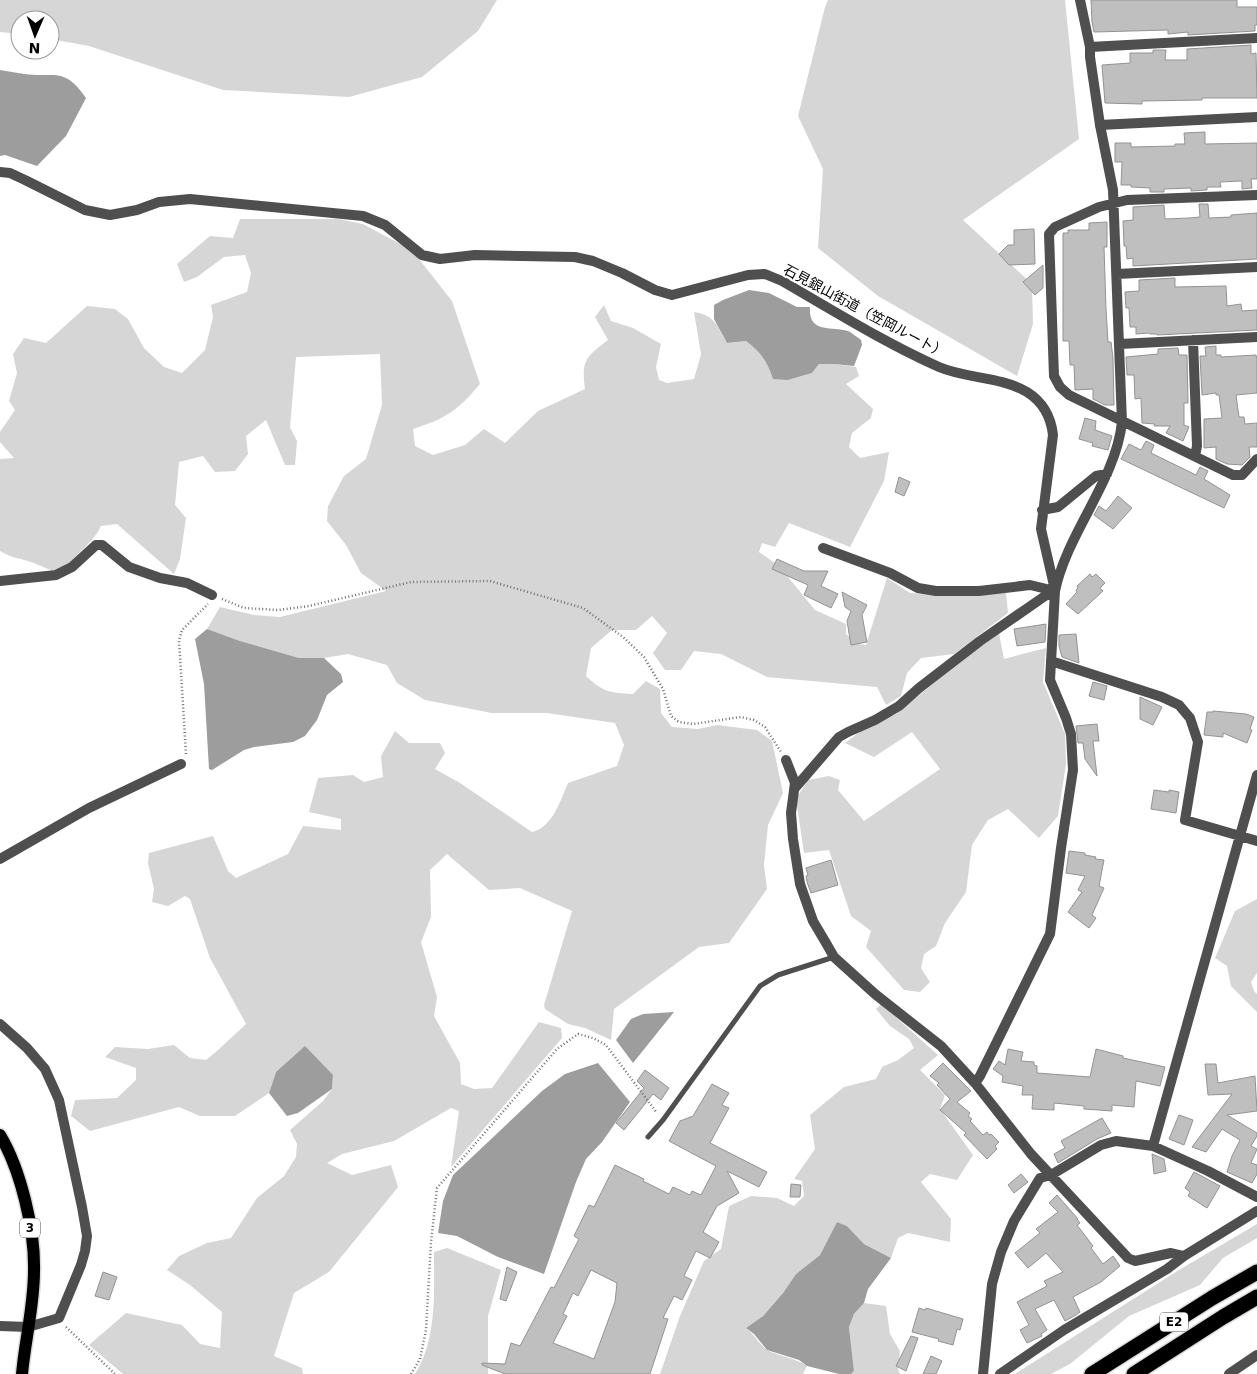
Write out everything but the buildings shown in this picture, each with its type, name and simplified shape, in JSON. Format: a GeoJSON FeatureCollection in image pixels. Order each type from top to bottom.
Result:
{"type":"FeatureCollection","features":[{"type":"Feature","properties":{"kind":"highway","name":"E2"},"geometry":{"type":"LineString","coordinates":[[1092,1374],[1212,1298],[1257,1272]]}},
{"type":"Feature","properties":{"kind":"highway","name":"E2"},"geometry":{"type":"LineString","coordinates":[[1134,1374],[1257,1297]]}},
{"type":"Feature","properties":{"kind":"main road","name":"3"},"geometry":{"type":"LineString","coordinates":[[0,1135],[14,1165],[24,1196],[30,1225],[34,1271],[22,1374]]}},
{"type":"Feature","properties":{"kind":"street"},"geometry":{"type":"LineString","coordinates":[[975,1083],[1050,934],[1061,848],[1074,770],[1070,734],[1066,718],[1050,680],[1055,591],[1067,555],[1107,474],[1121,433],[1120,344],[1114,190],[1100,125],[1090,47],[1080,0]]}},
{"type":"Feature","properties":{"kind":"street"},"geometry":{"type":"LineString","coordinates":[[1090,47],[1257,38]]}},
{"type":"Feature","properties":{"kind":"street"},"geometry":{"type":"LineString","coordinates":[[1100,125],[1257,117]]}},
{"type":"Feature","properties":{"kind":"street","name":"石見銀山街道（笠岡ルート）"},"geometry":{"type":"LineString","coordinates":[[0,172],[10,173],[85,210],[110,215],[137,210],[159,202],[190,199],[363,216],[386,225],[422,255],[440,259],[475,255],[576,257],[622,272],[655,290],[672,295],[748,276],[765,274],[782,281],[895,345],[940,368],[1013,385],[1035,398],[1052,422],[1053,435],[1042,510],[1042,538],[1055,591]]}},
{"type":"Feature","properties":{"kind":"street"},"geometry":{"type":"LineString","coordinates":[[1257,195],[1114,202],[1055,227],[1049,234],[1054,376],[1060,387],[1070,395],[1122,422],[1233,475],[1242,475],[1257,460]]}},
{"type":"Feature","properties":{"kind":"street"},"geometry":{"type":"LineString","coordinates":[[1117,274],[1257,267]]}},
{"type":"Feature","properties":{"kind":"street"},"geometry":{"type":"LineString","coordinates":[[1120,344],[1257,337]]}},
{"type":"Feature","properties":{"kind":"street"},"geometry":{"type":"LineString","coordinates":[[1193,340],[1197,446],[1194,456]]}},
{"type":"Feature","properties":{"kind":"street"},"geometry":{"type":"LineString","coordinates":[[1042,510],[1058,507],[1096,476],[1107,474]]}},
{"type":"Feature","properties":{"kind":"street"},"geometry":{"type":"LineString","coordinates":[[0,581],[56,575],[72,567],[96,545],[102,545],[129,567],[160,578],[187,583],[212,595]]}},
{"type":"Feature","properties":{"kind":"street"},"geometry":{"type":"LineString","coordinates":[[823,548],[890,573],[918,588],[936,592],[979,591],[1030,585],[1055,591]]}},
{"type":"Feature","properties":{"kind":"street"},"geometry":{"type":"LineString","coordinates":[[795,788],[839,737],[899,706],[919,688],[980,641],[1055,591]]}},
{"type":"Feature","properties":{"kind":"street"},"geometry":{"type":"LineString","coordinates":[[1050,661],[1162,697],[1179,705],[1190,718],[1198,742],[1185,820],[1257,841]]}},
{"type":"Feature","properties":{"kind":"street"},"geometry":{"type":"LineString","coordinates":[[786,760],[795,783],[791,813],[800,884],[813,921],[834,957],[875,994],[941,1046],[975,1083],[1031,1154],[1128,1258],[1135,1261],[1171,1253],[1184,1256]]}},
{"type":"Feature","properties":{"kind":"street"},"geometry":{"type":"LineString","coordinates":[[0,860],[89,808],[181,764]]}},
{"type":"Feature","properties":{"kind":"street"},"geometry":{"type":"LineString","coordinates":[[1153,1146],[1257,775]]}},
{"type":"Feature","properties":{"kind":"street"},"geometry":{"type":"LineString","coordinates":[[0,1024],[27,1048],[45,1069],[60,1100],[87,1236],[81,1265],[59,1318],[28,1326],[0,1326]]}},
{"type":"Feature","properties":{"kind":"street"},"geometry":{"type":"LineString","coordinates":[[983,1374],[992,1284],[1001,1252],[1014,1221],[1040,1178],[1051,1174],[1101,1145],[1116,1141],[1153,1146],[1257,1196]]}},
{"type":"Feature","properties":{"kind":"street"},"geometry":{"type":"LineString","coordinates":[[1000,1374],[1064,1330],[1167,1269],[1184,1256],[1257,1211]]}},
{"type":"Feature","properties":{"kind":"street"},"geometry":{"type":"LineString","coordinates":[[1229,1374],[1257,1355]]}},
{"type":"Feature","properties":{"kind":"lane"},"geometry":{"type":"LineString","coordinates":[[648,1137],[663,1120],[760,986],[778,976],[834,957]]}},
{"type":"Feature","properties":{"kind":"path"},"geometry":{"type":"LineString","coordinates":[[181,764],[186,753],[179,640],[182,630],[208,605],[212,595],[244,608],[278,610],[309,606],[411,582],[490,581],[583,608],[623,637],[644,657],[663,689],[671,716],[679,722],[693,724],[741,717],[754,720],[764,727],[786,760]]}},
{"type":"Feature","properties":{"kind":"path"},"geometry":{"type":"LineString","coordinates":[[411,1374],[420,1359],[426,1330],[436,1188],[557,1049],[578,1034],[593,1038],[606,1045],[663,1120]]}},
{"type":"Feature","properties":{"kind":"path"},"geometry":{"type":"LineString","coordinates":[[59,1318],[114,1374]]}},
{"type":"Feature","properties":{"kind":"shaded area"},"geometry":{"type":"Polygon","coordinates":[[[0,0],[497,0],[478,31],[422,77],[349,97],[223,90],[89,46],[60,41],[60,10],[10,10],[10,33],[0,32],[0,0]]]}},
{"type":"Feature","properties":{"kind":"shaded area"},"geometry":{"type":"Polygon","coordinates":[[[828,0],[1065,0],[1079,139],[963,220],[1032,284],[1033,324],[1017,376],[878,296],[818,248],[823,169],[798,116],[828,0]]]}},
{"type":"Feature","properties":{"kind":"shaded area"},"geometry":{"type":"Polygon","coordinates":[[[0,70],[65,77],[86,98],[66,136],[37,166],[5,155],[0,156],[0,70]]]}},
{"type":"Feature","properties":{"kind":"shaded area"},"geometry":{"type":"Polygon","coordinates":[[[240,219],[338,219],[363,224],[402,245],[419,259],[452,301],[480,384],[465,401],[451,412],[435,421],[413,429],[415,446],[433,455],[465,445],[484,429],[505,443],[538,411],[585,389],[584,372],[587,360],[590,355],[608,340],[595,317],[604,305],[611,321],[633,328],[661,344],[656,367],[659,380],[667,383],[694,379],[701,354],[694,312],[701,313],[715,322],[727,343],[746,341],[758,350],[769,366],[788,380],[812,373],[819,364],[856,367],[859,376],[846,384],[873,409],[871,418],[852,433],[849,447],[860,458],[889,452],[884,481],[850,547],[789,523],[775,547],[762,543],[759,552],[779,566],[815,610],[846,624],[846,634],[858,644],[866,645],[887,578],[910,593],[953,595],[1006,593],[1008,613],[954,654],[921,658],[907,673],[901,696],[886,705],[877,687],[767,677],[721,654],[694,651],[681,670],[665,670],[653,653],[667,633],[652,616],[636,630],[612,630],[591,648],[586,676],[607,691],[618,693],[633,694],[646,681],[660,689],[661,713],[672,727],[698,729],[717,725],[757,730],[772,741],[783,793],[768,825],[764,865],[767,889],[729,943],[699,947],[614,1009],[611,1040],[585,1028],[568,1024],[545,1009],[544,1005],[572,911],[520,888],[489,890],[447,854],[430,870],[431,917],[421,942],[437,997],[434,1016],[460,1063],[461,1084],[474,1089],[492,1088],[539,1022],[561,1028],[562,1038],[451,1167],[459,1111],[451,1108],[394,1141],[342,1154],[327,1163],[352,1175],[391,1165],[398,1187],[329,1272],[294,1293],[274,1356],[302,1368],[303,1374],[123,1374],[89,1345],[126,1313],[182,1325],[200,1344],[220,1348],[222,1312],[190,1285],[167,1270],[179,1256],[207,1243],[231,1238],[257,1198],[284,1176],[296,1157],[297,1144],[290,1130],[323,1101],[332,1089],[333,1076],[276,1072],[269,1093],[235,1116],[200,1116],[179,1107],[90,1131],[71,1116],[75,1100],[117,1098],[136,1080],[136,1068],[105,1057],[115,1047],[148,1049],[174,1045],[190,1058],[206,1060],[246,1024],[210,958],[190,899],[185,896],[168,906],[152,902],[154,889],[148,863],[149,853],[213,836],[228,871],[236,878],[288,854],[303,826],[341,830],[341,819],[309,812],[318,778],[353,775],[364,782],[383,777],[381,756],[395,731],[409,743],[440,743],[445,753],[435,769],[460,783],[532,832],[545,825],[551,819],[568,783],[617,766],[624,745],[615,723],[547,713],[492,713],[425,700],[397,683],[387,665],[348,654],[324,658],[299,658],[240,641],[207,629],[220,607],[254,615],[280,617],[386,591],[361,573],[346,545],[327,521],[328,506],[344,476],[366,459],[382,405],[380,354],[296,357],[290,427],[297,441],[295,465],[285,465],[266,420],[246,436],[248,454],[235,471],[215,472],[203,456],[179,462],[175,505],[186,518],[180,559],[174,574],[117,524],[101,526],[93,539],[65,571],[49,569],[9,556],[0,551],[0,459],[14,458],[0,442],[0,432],[15,410],[9,401],[17,373],[13,354],[24,338],[46,343],[87,306],[115,309],[128,319],[144,348],[164,367],[182,373],[205,350],[213,317],[211,305],[247,292],[251,273],[245,255],[224,257],[197,277],[184,282],[177,264],[210,236],[233,238],[240,219]]]}},
{"type":"Feature","properties":{"kind":"shaded area"},"geometry":{"type":"Polygon","coordinates":[[[749,290],[769,293],[797,307],[810,307],[810,316],[817,325],[848,331],[861,340],[862,345],[854,366],[819,364],[812,373],[788,380],[773,379],[763,357],[746,341],[727,343],[714,319],[714,305],[749,290]]]}},
{"type":"Feature","properties":{"kind":"shaded area"},"geometry":{"type":"Polygon","coordinates":[[[207,629],[240,641],[299,658],[324,658],[341,674],[343,682],[327,695],[317,720],[305,736],[293,742],[244,750],[212,770],[209,769],[204,684],[195,639],[207,629]]]}},
{"type":"Feature","properties":{"kind":"shaded area"},"geometry":{"type":"Polygon","coordinates":[[[999,633],[1004,659],[1046,648],[1043,682],[1065,734],[1066,764],[1058,816],[1039,838],[1008,809],[988,820],[972,845],[966,892],[945,923],[936,946],[924,954],[921,968],[930,982],[920,992],[904,990],[866,947],[871,931],[851,916],[829,850],[804,853],[796,799],[808,780],[829,776],[840,780],[838,790],[864,821],[940,769],[912,732],[874,757],[845,743],[865,728],[896,714],[963,659],[999,633]]]}},
{"type":"Feature","properties":{"kind":"shaded area"},"geometry":{"type":"Polygon","coordinates":[[[1257,899],[1257,973],[1251,982],[1257,994],[1257,1012],[1231,986],[1227,966],[1215,958],[1235,911],[1257,899]]]}},
{"type":"Feature","properties":{"kind":"shaded area"},"geometry":{"type":"Polygon","coordinates":[[[881,1004],[938,1055],[920,1070],[945,1095],[940,1109],[973,1155],[957,1180],[930,1174],[921,1182],[951,1219],[950,1242],[908,1233],[898,1238],[891,1258],[864,1244],[847,1226],[837,1222],[820,1255],[796,1274],[783,1293],[763,1316],[746,1328],[769,1351],[807,1366],[803,1374],[660,1374],[680,1316],[704,1261],[721,1249],[729,1206],[751,1196],[777,1198],[794,1206],[804,1196],[802,1181],[794,1179],[815,1149],[810,1115],[844,1087],[876,1079],[882,1067],[898,1060],[914,1048],[909,1039],[890,1026],[876,1009],[881,1004]]]}},
{"type":"Feature","properties":{"kind":"shaded area"},"geometry":{"type":"Polygon","coordinates":[[[674,1012],[633,1063],[616,1040],[631,1019],[643,1014],[674,1012]]]}},
{"type":"Feature","properties":{"kind":"shaded area"},"geometry":{"type":"Polygon","coordinates":[[[305,1046],[333,1075],[332,1089],[298,1113],[287,1116],[269,1093],[276,1072],[305,1046]]]}},
{"type":"Feature","properties":{"kind":"shaded area"},"geometry":{"type":"Polygon","coordinates":[[[598,1063],[630,1102],[602,1142],[586,1159],[576,1182],[544,1274],[498,1257],[457,1236],[438,1233],[443,1201],[453,1175],[542,1091],[565,1074],[598,1063]]]}},
{"type":"Feature","properties":{"kind":"shaded area"},"geometry":{"type":"Polygon","coordinates":[[[837,1222],[847,1226],[864,1244],[891,1258],[868,1289],[864,1303],[854,1314],[849,1327],[854,1371],[851,1374],[839,1374],[807,1366],[799,1360],[767,1350],[754,1334],[746,1328],[763,1316],[783,1293],[796,1274],[820,1255],[837,1222]]]}},
{"type":"Feature","properties":{"kind":"shaded area"},"geometry":{"type":"Polygon","coordinates":[[[1257,1224],[1257,1238],[1223,1258],[1200,1285],[1129,1316],[1070,1364],[1051,1374],[1015,1374],[1179,1270],[1257,1224]]]}},
{"type":"Feature","properties":{"kind":"shaded area"},"geometry":{"type":"Polygon","coordinates":[[[447,1248],[501,1270],[488,1316],[488,1374],[415,1374],[422,1360],[431,1331],[434,1299],[434,1252],[447,1248]]]}},
{"type":"Feature","properties":{"kind":"shaded area"},"geometry":{"type":"Polygon","coordinates":[[[864,1303],[886,1306],[890,1334],[900,1351],[898,1369],[900,1374],[851,1374],[854,1371],[849,1327],[854,1314],[864,1303]]]}}]}
